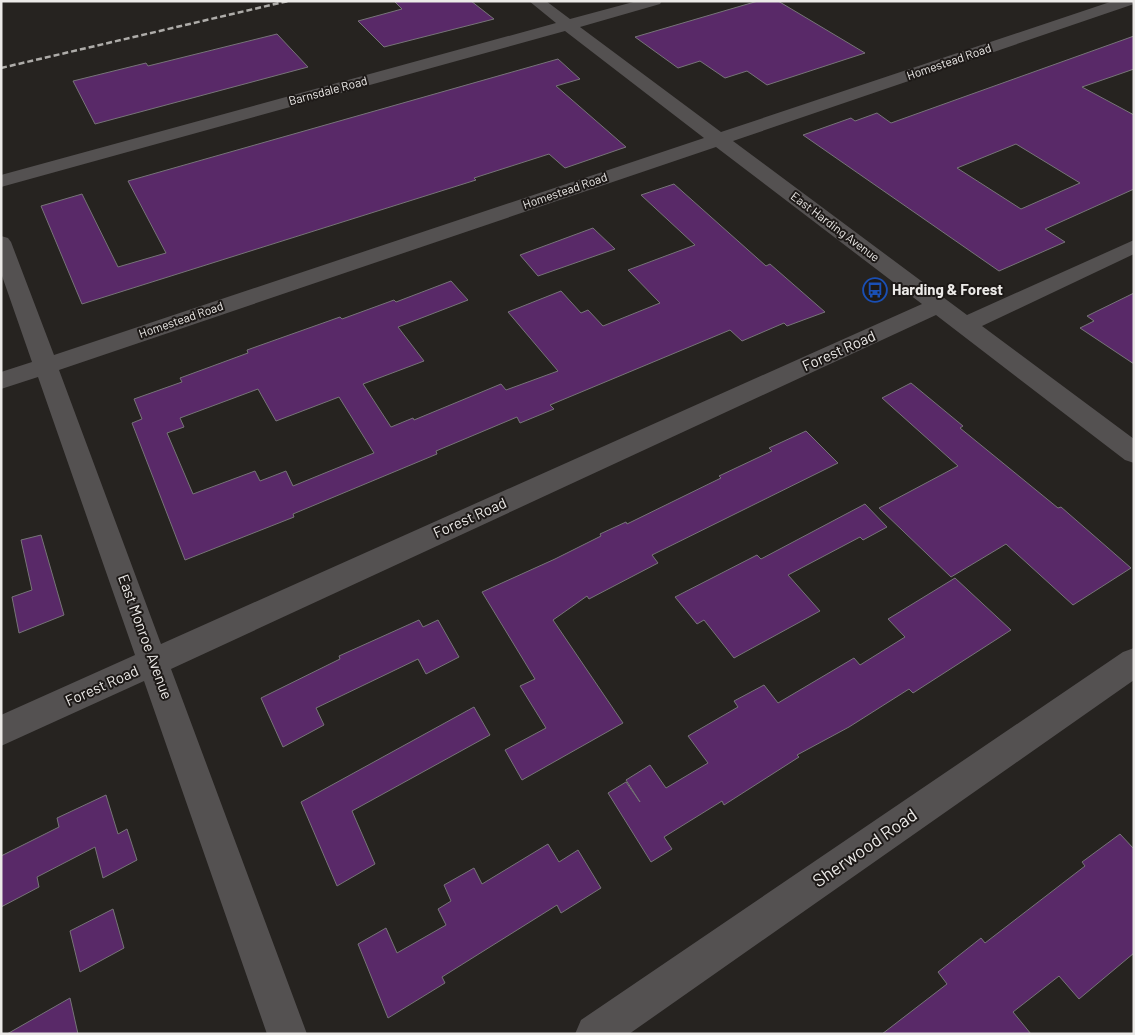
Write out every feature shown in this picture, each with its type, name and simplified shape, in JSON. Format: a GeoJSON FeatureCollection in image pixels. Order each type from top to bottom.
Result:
{"type":"FeatureCollection","features":[{"type":"Feature","properties":{"kind":"street","name":"East Harding Avenue"},"geometry":{"type":"LineString","coordinates":[[536,1],[1134,453]]}},
{"type":"Feature","properties":{"kind":"street","name":"Barnsdale Road"},"geometry":{"type":"LineString","coordinates":[[1,180],[655,1]]}},
{"type":"Feature","properties":{"kind":"street","name":"Homestead Road"},"geometry":{"type":"LineString","coordinates":[[1,381],[1129,1]]}},
{"type":"Feature","properties":{"kind":"street","name":"East Monroe Avenue"},"geometry":{"type":"LineString","coordinates":[[1,242],[287,1034]]}},
{"type":"Feature","properties":{"kind":"street"},"geometry":{"type":"LineString","coordinates":[[966,325],[1134,246]]}},
{"type":"Feature","properties":{"kind":"street","name":"Forest Road"},"geometry":{"type":"LineString","coordinates":[[1,731],[939,305]]}},
{"type":"Feature","properties":{"kind":"street","name":"Sherwood Road"},"geometry":{"type":"LineString","coordinates":[[595,1034],[1134,662]]}},
{"type":"Feature","properties":{"kind":"building"},"geometry":{"type":"Polygon","coordinates":[[[394,1],[471,1],[494,19],[384,47],[358,21],[402,9],[394,1]]]}},
{"type":"Feature","properties":{"kind":"building"},"geometry":{"type":"Polygon","coordinates":[[[758,1],[778,1],[865,53],[767,85],[747,71],[725,78],[700,61],[678,68],[635,37],[758,1]]]}},
{"type":"Feature","properties":{"kind":"building"},"geometry":{"type":"Polygon","coordinates":[[[277,34],[308,67],[95,124],[73,81],[146,63],[148,66],[277,34]]]}},
{"type":"Feature","properties":{"kind":"building"},"geometry":{"type":"Polygon","coordinates":[[[1134,36],[1134,69],[1082,87],[1134,115],[1134,189],[1045,229],[1065,242],[999,271],[803,135],[851,118],[855,121],[877,113],[891,123],[1134,36]],[[1016,144],[957,168],[1021,209],[1080,183],[1016,144]]]}},
{"type":"Feature","properties":{"kind":"building"},"geometry":{"type":"Polygon","coordinates":[[[558,59],[580,79],[556,86],[626,147],[565,168],[549,154],[474,178],[476,180],[82,304],[41,206],[82,194],[118,267],[166,253],[128,181],[558,59]]]}},
{"type":"Feature","properties":{"kind":"building"},"geometry":{"type":"Polygon","coordinates":[[[674,184],[766,266],[770,264],[825,312],[787,326],[784,323],[742,341],[730,330],[550,405],[554,409],[520,423],[517,417],[436,451],[437,454],[293,514],[294,517],[185,560],[132,423],[142,419],[134,399],[182,382],[180,378],[248,353],[247,350],[340,317],[342,319],[394,300],[396,302],[451,281],[468,300],[398,327],[424,361],[363,384],[391,427],[413,418],[414,420],[501,384],[506,390],[558,371],[508,312],[561,291],[581,313],[588,310],[603,326],[660,303],[628,270],[695,245],[641,195],[674,184]],[[258,389],[180,418],[184,427],[167,433],[193,494],[255,471],[260,481],[286,471],[293,486],[374,453],[339,397],[276,421],[258,389]]]}},
{"type":"Feature","properties":{"kind":"building"},"geometry":{"type":"Polygon","coordinates":[[[593,228],[615,249],[538,276],[520,255],[593,228]]]}},
{"type":"Feature","properties":{"kind":"building"},"geometry":{"type":"Polygon","coordinates":[[[1134,293],[1134,364],[1080,328],[1094,321],[1087,316],[1134,293]]]}},
{"type":"Feature","properties":{"kind":"building"},"geometry":{"type":"Polygon","coordinates":[[[911,383],[963,426],[960,428],[1058,508],[1061,507],[1131,568],[1073,605],[1006,544],[951,577],[879,508],[958,466],[882,398],[911,383]]]}},
{"type":"Feature","properties":{"kind":"building"},"geometry":{"type":"Polygon","coordinates":[[[806,431],[838,463],[652,555],[658,563],[589,599],[587,596],[553,620],[623,723],[522,780],[505,750],[546,728],[520,686],[535,679],[482,592],[555,559],[601,536],[600,534],[626,522],[627,524],[721,478],[719,476],[772,451],[769,448],[806,431]]]}},
{"type":"Feature","properties":{"kind":"building"},"geometry":{"type":"Polygon","coordinates":[[[865,504],[887,527],[863,540],[860,537],[788,575],[820,611],[734,658],[704,620],[697,624],[675,597],[757,555],[761,559],[865,504]]]}},
{"type":"Feature","properties":{"kind":"building"},"geometry":{"type":"Polygon","coordinates":[[[41,535],[64,615],[19,633],[12,597],[32,590],[21,540],[41,535]]]}},
{"type":"Feature","properties":{"kind":"building"},"geometry":{"type":"Polygon","coordinates":[[[955,578],[1011,630],[913,693],[909,689],[849,727],[797,755],[799,757],[724,805],[722,801],[664,837],[672,849],[651,862],[608,793],[626,782],[640,802],[626,780],[650,765],[666,788],[708,763],[688,736],[738,707],[734,701],[764,685],[778,703],[854,658],[860,665],[905,637],[888,619],[955,578]]]}},
{"type":"Feature","properties":{"kind":"building"},"geometry":{"type":"Polygon","coordinates":[[[419,620],[423,627],[438,620],[459,657],[426,674],[418,659],[316,708],[324,725],[283,747],[261,698],[340,659],[339,656],[419,620]]]}},
{"type":"Feature","properties":{"kind":"building"},"geometry":{"type":"Polygon","coordinates":[[[474,707],[490,735],[352,811],[375,864],[337,886],[301,802],[474,707]]]}},
{"type":"Feature","properties":{"kind":"building"},"geometry":{"type":"Polygon","coordinates":[[[106,795],[118,834],[127,829],[137,860],[103,878],[95,847],[37,877],[39,887],[1,907],[1,856],[59,827],[57,818],[106,795]]]}},
{"type":"Feature","properties":{"kind":"building"},"geometry":{"type":"Polygon","coordinates":[[[1120,834],[1134,849],[1134,953],[1079,999],[1059,976],[1013,1012],[1031,1034],[882,1034],[947,984],[938,972],[981,938],[985,943],[1085,866],[1082,862],[1120,834]]]}},
{"type":"Feature","properties":{"kind":"building"},"geometry":{"type":"Polygon","coordinates":[[[548,844],[559,862],[578,850],[601,888],[561,913],[557,905],[442,977],[445,983],[388,1018],[358,944],[386,928],[397,953],[446,925],[438,909],[451,901],[444,885],[474,868],[482,884],[548,844]]]}},
{"type":"Feature","properties":{"kind":"building"},"geometry":{"type":"Polygon","coordinates":[[[113,909],[124,948],[80,972],[70,931],[113,909]]]}},
{"type":"Feature","properties":{"kind":"building"},"geometry":{"type":"Polygon","coordinates":[[[70,998],[78,1034],[7,1034],[70,998]]]}},
{"type":"Feature","properties":{"kind":"railway"},"geometry":{"type":"LineString","coordinates":[[1,68],[288,1]]}},
{"type":"Feature","properties":{"kind":"place","name":"Harding & Forest"},"geometry":{"type":"Point","coordinates":[875,290]}}]}
